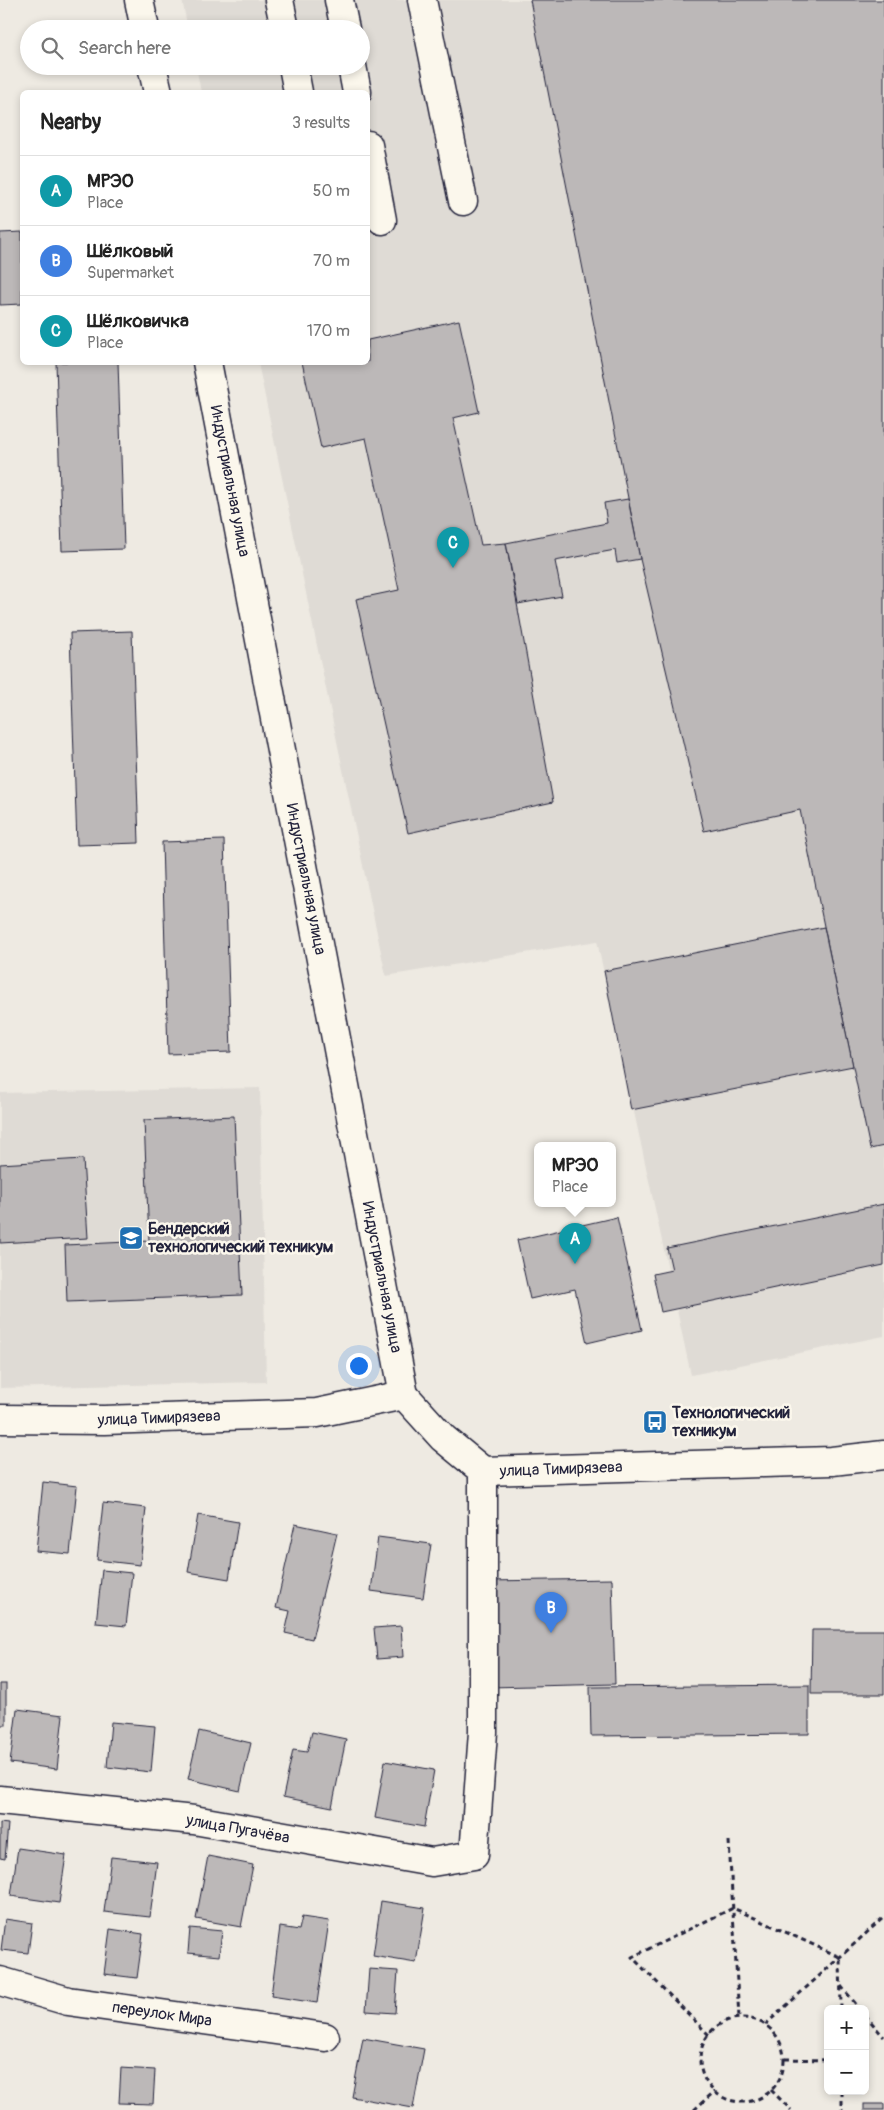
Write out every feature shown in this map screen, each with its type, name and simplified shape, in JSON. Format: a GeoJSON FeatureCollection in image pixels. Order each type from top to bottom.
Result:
{"type":"FeatureCollection","features":[{"type":"Feature","properties":{"kind":"street"},"geometry":{"type":"LineString","coordinates":[[139,0],[143,20]]}},
{"type":"Feature","properties":{"kind":"street"},"geometry":{"type":"LineString","coordinates":[[279,0],[283,20]]}},
{"type":"Feature","properties":{"kind":"street"},"geometry":{"type":"LineString","coordinates":[[339,0],[343,20]]}},
{"type":"Feature","properties":{"kind":"street"},"geometry":{"type":"LineString","coordinates":[[422,0],[463,201]]}},
{"type":"Feature","properties":{"kind":"street"},"geometry":{"type":"LineString","coordinates":[[154,75],[158,90]]}},
{"type":"Feature","properties":{"kind":"street"},"geometry":{"type":"LineString","coordinates":[[294,75],[298,90]]}},
{"type":"Feature","properties":{"kind":"street"},"geometry":{"type":"LineString","coordinates":[[354,75],[357,90]]}},
{"type":"Feature","properties":{"kind":"street"},"geometry":{"type":"LineString","coordinates":[[370,155],[382,220]]}},
{"type":"Feature","properties":{"kind":"street","name":"Индустриальная улица"},"geometry":{"type":"LineString","coordinates":[[208,365],[404,1395]]}},
{"type":"Feature","properties":{"kind":"street","name":"улица Тимирязева"},"geometry":{"type":"LineString","coordinates":[[0,1420],[104,1420],[317,1413],[404,1395],[444,1438],[483,1471],[832,1461],[884,1455]]}},
{"type":"Feature","properties":{"kind":"street","name":"улица Пугачёва"},"geometry":{"type":"LineString","coordinates":[[0,1800],[194,1820],[432,1862],[474,1855],[483,1732],[483,1471]]}},
{"type":"Feature","properties":{"kind":"street","name":"переулок Мира"},"geometry":{"type":"LineString","coordinates":[[0,1981],[68,2000],[325,2037]]}},
{"type":"Feature","properties":{"kind":"path"},"geometry":{"type":"LineString","coordinates":[[729,1841],[739,2018]]}},
{"type":"Feature","properties":{"kind":"path"},"geometry":{"type":"LineString","coordinates":[[733,1908],[840,1957]]}},
{"type":"Feature","properties":{"kind":"path"},"geometry":{"type":"LineString","coordinates":[[709,2035],[632,1958],[733,1908]]}},
{"type":"Feature","properties":{"kind":"path"},"geometry":{"type":"LineString","coordinates":[[765,2025],[884,1917]]}},
{"type":"Feature","properties":{"kind":"path"},"geometry":{"type":"LineString","coordinates":[[840,1957],[841,2005]]}},
{"type":"Feature","properties":{"kind":"path"},"geometry":{"type":"LineString","coordinates":[[841,1986],[857,2005]]}},
{"type":"Feature","properties":{"kind":"path"},"geometry":{"type":"LineString","coordinates":[[739,2018],[753,2019],[765,2025],[776,2034],[782,2046],[785,2059],[782,2073],[776,2085],[766,2094],[754,2100],[740,2102],[726,2099],[715,2091],[706,2080],[701,2068],[701,2054],[705,2040],[714,2029],[726,2021],[739,2018]]}},
{"type":"Feature","properties":{"kind":"path"},"geometry":{"type":"LineString","coordinates":[[869,2020],[884,2037]]}},
{"type":"Feature","properties":{"kind":"path"},"geometry":{"type":"LineString","coordinates":[[785,2059],[824,2060]]}},
{"type":"Feature","properties":{"kind":"path"},"geometry":{"type":"LineString","coordinates":[[771,2090],[791,2110]]}},
{"type":"Feature","properties":{"kind":"path"},"geometry":{"type":"LineString","coordinates":[[694,2110],[715,2091]]}},
{"type":"Feature","properties":{"kind":"path"},"geometry":{"type":"LineString","coordinates":[[842,2095],[842,2110]]}},
{"type":"Feature","properties":{"kind":"shaded area"},"geometry":{"type":"Polygon","coordinates":[[[182,0],[884,0],[884,1336],[691,1375],[597,941],[386,976],[258,365],[370,365],[370,90],[201,90],[198,75],[370,75],[370,20],[186,20],[182,0]]]}},
{"type":"Feature","properties":{"kind":"shaded area","name":"Бендерский технологический техникум"},"geometry":{"type":"Polygon","coordinates":[[[260,1088],[266,1382],[0,1388],[0,1093],[260,1088]]]}},
{"type":"Feature","properties":{"kind":"building"},"geometry":{"type":"Polygon","coordinates":[[[530,0],[884,0],[884,1146],[870,1149],[800,810],[704,831],[640,559],[530,0]]]}},
{"type":"Feature","properties":{"kind":"building"},"geometry":{"type":"Polygon","coordinates":[[[20,232],[20,304],[0,305],[0,233],[20,232]]]}},
{"type":"Feature","properties":{"kind":"building"},"geometry":{"type":"Polygon","coordinates":[[[459,320],[479,412],[453,418],[481,545],[506,543],[553,802],[408,833],[356,599],[399,590],[366,438],[321,448],[303,365],[370,365],[370,340],[459,320]]]}},
{"type":"Feature","properties":{"kind":"building"},"geometry":{"type":"Polygon","coordinates":[[[56,365],[118,365],[124,549],[62,551],[56,365]]]}},
{"type":"Feature","properties":{"kind":"building"},"geometry":{"type":"Polygon","coordinates":[[[628,499],[640,559],[617,563],[615,550],[555,561],[562,596],[518,604],[506,543],[607,523],[604,503],[628,499]]]}},
{"type":"Feature","properties":{"kind":"building"},"geometry":{"type":"Polygon","coordinates":[[[132,631],[139,843],[77,845],[70,633],[132,631]]]}},
{"type":"Feature","properties":{"kind":"building"},"geometry":{"type":"Polygon","coordinates":[[[224,840],[231,1052],[168,1054],[162,842],[224,840]]]}},
{"type":"Feature","properties":{"kind":"building"},"geometry":{"type":"Polygon","coordinates":[[[824,927],[853,1066],[631,1110],[604,971],[824,927]]]}},
{"type":"Feature","properties":{"kind":"building"},"geometry":{"type":"Polygon","coordinates":[[[234,1116],[242,1295],[67,1302],[65,1245],[149,1241],[144,1120],[234,1116]]]}},
{"type":"Feature","properties":{"kind":"building"},"geometry":{"type":"Polygon","coordinates":[[[83,1159],[88,1238],[0,1243],[0,1164],[83,1159]]]}},
{"type":"Feature","properties":{"kind":"building"},"geometry":{"type":"Polygon","coordinates":[[[884,1204],[884,1265],[661,1312],[653,1274],[672,1270],[667,1248],[884,1204]]]}},
{"type":"Feature","properties":{"kind":"building"},"geometry":{"type":"Polygon","coordinates":[[[617,1217],[642,1330],[587,1343],[575,1289],[530,1299],[517,1240],[617,1217]]]}},
{"type":"Feature","properties":{"kind":"building"},"geometry":{"type":"Polygon","coordinates":[[[43,1482],[77,1486],[70,1554],[36,1551],[43,1482]]]}},
{"type":"Feature","properties":{"kind":"building"},"geometry":{"type":"Polygon","coordinates":[[[103,1503],[146,1508],[140,1565],[97,1560],[103,1503]]]}},
{"type":"Feature","properties":{"kind":"building"},"geometry":{"type":"Polygon","coordinates":[[[198,1515],[238,1522],[229,1579],[188,1572],[198,1515]]]}},
{"type":"Feature","properties":{"kind":"building"},"geometry":{"type":"Polygon","coordinates":[[[295,1524],[337,1533],[312,1639],[285,1633],[290,1611],[276,1608],[295,1524]]]}},
{"type":"Feature","properties":{"kind":"building"},"geometry":{"type":"Polygon","coordinates":[[[378,1537],[431,1544],[423,1598],[371,1591],[378,1537]]]}},
{"type":"Feature","properties":{"kind":"building"},"geometry":{"type":"Polygon","coordinates":[[[102,1570],[132,1573],[126,1626],[96,1623],[102,1570]]]}},
{"type":"Feature","properties":{"kind":"building"},"geometry":{"type":"Polygon","coordinates":[[[612,1579],[615,1684],[490,1687],[488,1581],[612,1579]]]}},
{"type":"Feature","properties":{"kind":"building"},"geometry":{"type":"Polygon","coordinates":[[[401,1626],[403,1657],[377,1659],[374,1628],[401,1626]]]}},
{"type":"Feature","properties":{"kind":"building"},"geometry":{"type":"Polygon","coordinates":[[[812,1630],[884,1630],[884,1694],[811,1694],[812,1630]]]}},
{"type":"Feature","properties":{"kind":"building"},"geometry":{"type":"Polygon","coordinates":[[[0,1684],[6,1684],[6,1725],[0,1725],[0,1684]]]}},
{"type":"Feature","properties":{"kind":"building"},"geometry":{"type":"Polygon","coordinates":[[[809,1685],[809,1734],[591,1736],[590,1687],[809,1685]]]}},
{"type":"Feature","properties":{"kind":"building"},"geometry":{"type":"Polygon","coordinates":[[[17,1709],[63,1715],[57,1769],[10,1763],[17,1709]]]}},
{"type":"Feature","properties":{"kind":"building"},"geometry":{"type":"Polygon","coordinates":[[[111,1722],[155,1726],[151,1772],[107,1767],[111,1722]]]}},
{"type":"Feature","properties":{"kind":"building"},"geometry":{"type":"Polygon","coordinates":[[[199,1731],[251,1743],[240,1791],[188,1779],[199,1731]]]}},
{"type":"Feature","properties":{"kind":"building"},"geometry":{"type":"Polygon","coordinates":[[[312,1732],[346,1739],[332,1807],[283,1797],[293,1750],[307,1752],[312,1732]]]}},
{"type":"Feature","properties":{"kind":"building"},"geometry":{"type":"Polygon","coordinates":[[[385,1761],[434,1770],[424,1827],[375,1818],[385,1761]]]}},
{"type":"Feature","properties":{"kind":"building"},"geometry":{"type":"Polygon","coordinates":[[[0,1823],[8,1824],[5,1859],[0,1858],[0,1823]]]}},
{"type":"Feature","properties":{"kind":"building"},"geometry":{"type":"Polygon","coordinates":[[[18,1848],[66,1855],[59,1903],[11,1896],[18,1848]]]}},
{"type":"Feature","properties":{"kind":"building"},"geometry":{"type":"Polygon","coordinates":[[[208,1856],[253,1865],[241,1927],[196,1919],[208,1856]]]}},
{"type":"Feature","properties":{"kind":"building"},"geometry":{"type":"Polygon","coordinates":[[[111,1857],[157,1862],[150,1917],[104,1912],[111,1857]]]}},
{"type":"Feature","properties":{"kind":"building"},"geometry":{"type":"Polygon","coordinates":[[[381,1901],[425,1908],[416,1963],[373,1956],[381,1901]]]}},
{"type":"Feature","properties":{"kind":"building"},"geometry":{"type":"Polygon","coordinates":[[[302,1917],[329,1921],[317,2003],[271,1996],[280,1927],[299,1930],[302,1917]]]}},
{"type":"Feature","properties":{"kind":"building"},"geometry":{"type":"Polygon","coordinates":[[[5,1919],[32,1923],[28,1953],[1,1950],[5,1919]]]}},
{"type":"Feature","properties":{"kind":"building"},"geometry":{"type":"Polygon","coordinates":[[[190,1928],[222,1931],[219,1956],[188,1953],[190,1928]]]}},
{"type":"Feature","properties":{"kind":"building"},"geometry":{"type":"Polygon","coordinates":[[[110,1929],[143,1934],[137,1978],[104,1974],[110,1929]]]}},
{"type":"Feature","properties":{"kind":"building"},"geometry":{"type":"Polygon","coordinates":[[[369,1969],[398,1971],[395,2013],[366,2011],[369,1969]]]}},
{"type":"Feature","properties":{"kind":"building"},"geometry":{"type":"Polygon","coordinates":[[[363,2038],[424,2049],[413,2108],[352,2097],[363,2038]]]}},
{"type":"Feature","properties":{"kind":"building"},"geometry":{"type":"Polygon","coordinates":[[[121,2068],[155,2070],[153,2104],[119,2103],[121,2068]]]}},
{"type":"Feature","properties":{"kind":"building"},"geometry":{"type":"Polygon","coordinates":[[[864,2104],[884,2104],[884,2110],[864,2110],[864,2104]]]}},
{"type":"Feature","properties":{"kind":"place","name":"Шёлковичка"},"geometry":{"type":"Point","coordinates":[453,568]}},
{"type":"Feature","properties":{"kind":"place","name":"Бендерский технологический техникум"},"geometry":{"type":"Point","coordinates":[131,1238]}},
{"type":"Feature","properties":{"kind":"place","name":"МРЭО"},"geometry":{"type":"Point","coordinates":[575,1264]}},
{"type":"Feature","properties":{"kind":"place","name":"Технологический техникум"},"geometry":{"type":"Point","coordinates":[655,1422]}},
{"type":"Feature","properties":{"kind":"place","name":"Шёлковый"},"geometry":{"type":"Point","coordinates":[551,1633]}}]}
